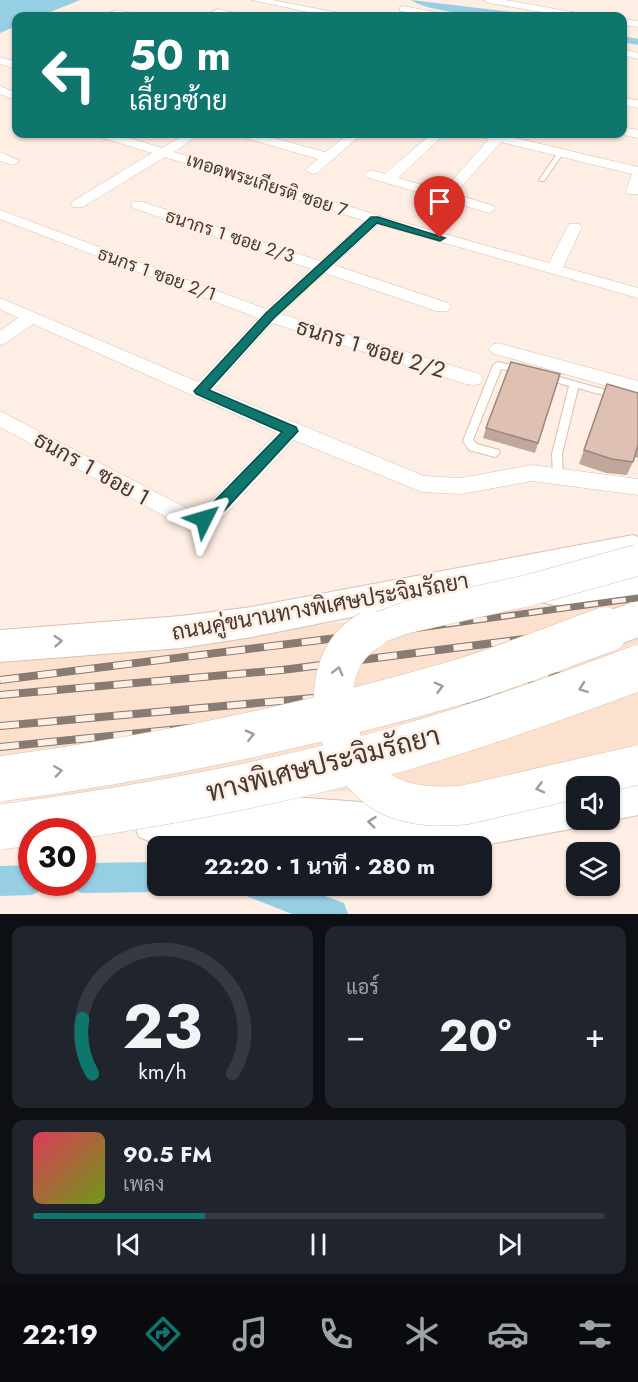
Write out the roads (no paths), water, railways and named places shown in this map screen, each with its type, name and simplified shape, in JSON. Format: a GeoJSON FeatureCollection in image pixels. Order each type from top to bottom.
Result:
{"type":"FeatureCollection","features":[{"type":"Feature","properties":{"kind":"highway","name":"ทางพิเศษประจิมรัถยา"},"geometry":{"type":"LineString","coordinates":[[0,778],[59,771],[205,746],[343,713],[461,681],[638,620]]}},
{"type":"Feature","properties":{"kind":"highway","name":"ทางพิเศษประจิมรัถยา"},"geometry":{"type":"LineString","coordinates":[[0,827],[218,793],[374,755],[518,712],[638,668]]}},
{"type":"Feature","properties":{"kind":"main road","name":"ถนนคู่ขนานทางพิเศษประจิมรัถยา"},"geometry":{"type":"LineString","coordinates":[[0,646],[181,632],[252,622],[638,547]]}},
{"type":"Feature","properties":{"kind":"main road"},"geometry":{"type":"LineString","coordinates":[[638,560],[494,599],[385,624],[357,638],[343,654],[334,693],[334,716],[344,746],[359,770],[378,788],[398,800],[420,807],[445,808],[474,804],[638,765]]}},
{"type":"Feature","properties":{"kind":"main road"},"geometry":{"type":"LineString","coordinates":[[390,596],[490,596],[545,593],[592,589],[638,581]]}},
{"type":"Feature","properties":{"kind":"main road"},"geometry":{"type":"LineString","coordinates":[[620,799],[638,795]]}},
{"type":"Feature","properties":{"kind":"main road"},"geometry":{"type":"LineString","coordinates":[[96,829],[170,820],[279,816],[415,827],[476,826],[566,810]]}},
{"type":"Feature","properties":{"kind":"main road"},"geometry":{"type":"LineString","coordinates":[[0,841],[18,839]]}},
{"type":"Feature","properties":{"kind":"street"},"geometry":{"type":"LineString","coordinates":[[257,0],[318,12]]}},
{"type":"Feature","properties":{"kind":"street"},"geometry":{"type":"LineString","coordinates":[[489,0],[516,2],[551,12]]}},
{"type":"Feature","properties":{"kind":"street"},"geometry":{"type":"LineString","coordinates":[[403,9],[419,12]]}},
{"type":"Feature","properties":{"kind":"street"},"geometry":{"type":"LineString","coordinates":[[0,89],[9,102]]}},
{"type":"Feature","properties":{"kind":"street","name":"เทอดพระเกียรติ ซอย 7"},"geometry":{"type":"LineString","coordinates":[[116,138],[375,219],[638,293]]}},
{"type":"Feature","properties":{"kind":"street"},"geometry":{"type":"LineString","coordinates":[[78,204],[187,138]]}},
{"type":"Feature","properties":{"kind":"street"},"geometry":{"type":"LineString","coordinates":[[274,138],[327,157]]}},
{"type":"Feature","properties":{"kind":"street"},"geometry":{"type":"LineString","coordinates":[[312,170],[351,138]]}},
{"type":"Feature","properties":{"kind":"street"},"geometry":{"type":"LineString","coordinates":[[388,179],[434,138]]}},
{"type":"Feature","properties":{"kind":"street"},"geometry":{"type":"LineString","coordinates":[[446,196],[497,138]]}},
{"type":"Feature","properties":{"kind":"street"},"geometry":{"type":"LineString","coordinates":[[502,138],[638,173],[633,191]]}},
{"type":"Feature","properties":{"kind":"street"},"geometry":{"type":"LineString","coordinates":[[371,174],[489,209]]}},
{"type":"Feature","properties":{"kind":"street","name":"ธนากร 1 ซอย 2/3"},"geometry":{"type":"LineString","coordinates":[[138,205],[442,308]]}},
{"type":"Feature","properties":{"kind":"street","name":"ธนกร 1 ซอย 2/1"},"geometry":{"type":"LineString","coordinates":[[0,214],[270,316]]}},
{"type":"Feature","properties":{"kind":"street"},"geometry":{"type":"LineString","coordinates":[[201,391],[270,316],[375,219]]}},
{"type":"Feature","properties":{"kind":"street"},"geometry":{"type":"LineString","coordinates":[[554,270],[574,227]]}},
{"type":"Feature","properties":{"kind":"street"},"geometry":{"type":"LineString","coordinates":[[0,303],[291,431],[422,484],[460,486],[532,473],[638,487]]}},
{"type":"Feature","properties":{"kind":"street","name":"ธนกร 1 ซอย 2/2"},"geometry":{"type":"LineString","coordinates":[[270,316],[473,380]]}},
{"type":"Feature","properties":{"kind":"street"},"geometry":{"type":"LineString","coordinates":[[0,339],[31,317]]}},
{"type":"Feature","properties":{"kind":"street"},"geometry":{"type":"LineString","coordinates":[[498,349],[638,388]]}},
{"type":"Feature","properties":{"kind":"street","name":"ธนกร 1 ซอย 1"},"geometry":{"type":"LineString","coordinates":[[0,418],[172,513],[187,519],[204,519],[220,506],[291,431]]}},
{"type":"Feature","properties":{"kind":"lane"},"geometry":{"type":"LineString","coordinates":[[542,180],[561,152]]}},
{"type":"Feature","properties":{"kind":"lane"},"geometry":{"type":"LineString","coordinates":[[495,453],[473,447],[468,441],[498,365],[638,402]]}},
{"type":"Feature","properties":{"kind":"lane"},"geometry":{"type":"LineString","coordinates":[[558,476],[557,454],[574,384]]}},
{"type":"Feature","properties":{"kind":"water"},"geometry":{"type":"Polygon","coordinates":[[[0,0],[80,0],[50,12],[12,12],[12,28],[0,33],[0,0]]]}},
{"type":"Feature","properties":{"kind":"waterway"},"geometry":{"type":"LineString","coordinates":[[415,0],[438,7],[484,12]]}},
{"type":"Feature","properties":{"kind":"waterway"},"geometry":{"type":"LineString","coordinates":[[627,40],[638,42]]}},
{"type":"Feature","properties":{"kind":"waterway"},"geometry":{"type":"LineString","coordinates":[[96,878],[147,877]]}},
{"type":"Feature","properties":{"kind":"waterway"},"geometry":{"type":"LineString","coordinates":[[0,881],[18,880]]}},
{"type":"Feature","properties":{"kind":"waterway"},"geometry":{"type":"LineString","coordinates":[[284,896],[333,914]]}},
{"type":"Feature","properties":{"kind":"railway"},"geometry":{"type":"LineString","coordinates":[[390,632],[638,598]]}},
{"type":"Feature","properties":{"kind":"railway"},"geometry":{"type":"LineString","coordinates":[[583,632],[638,625]]}},
{"type":"Feature","properties":{"kind":"railway"},"geometry":{"type":"LineString","coordinates":[[0,680],[401,630]]}},
{"type":"Feature","properties":{"kind":"railway"},"geometry":{"type":"LineString","coordinates":[[0,695],[282,670],[595,630]]}},
{"type":"Feature","properties":{"kind":"railway"},"geometry":{"type":"LineString","coordinates":[[0,726],[638,669]]}},
{"type":"Feature","properties":{"kind":"railway"},"geometry":{"type":"LineString","coordinates":[[0,747],[638,683]]}}]}
